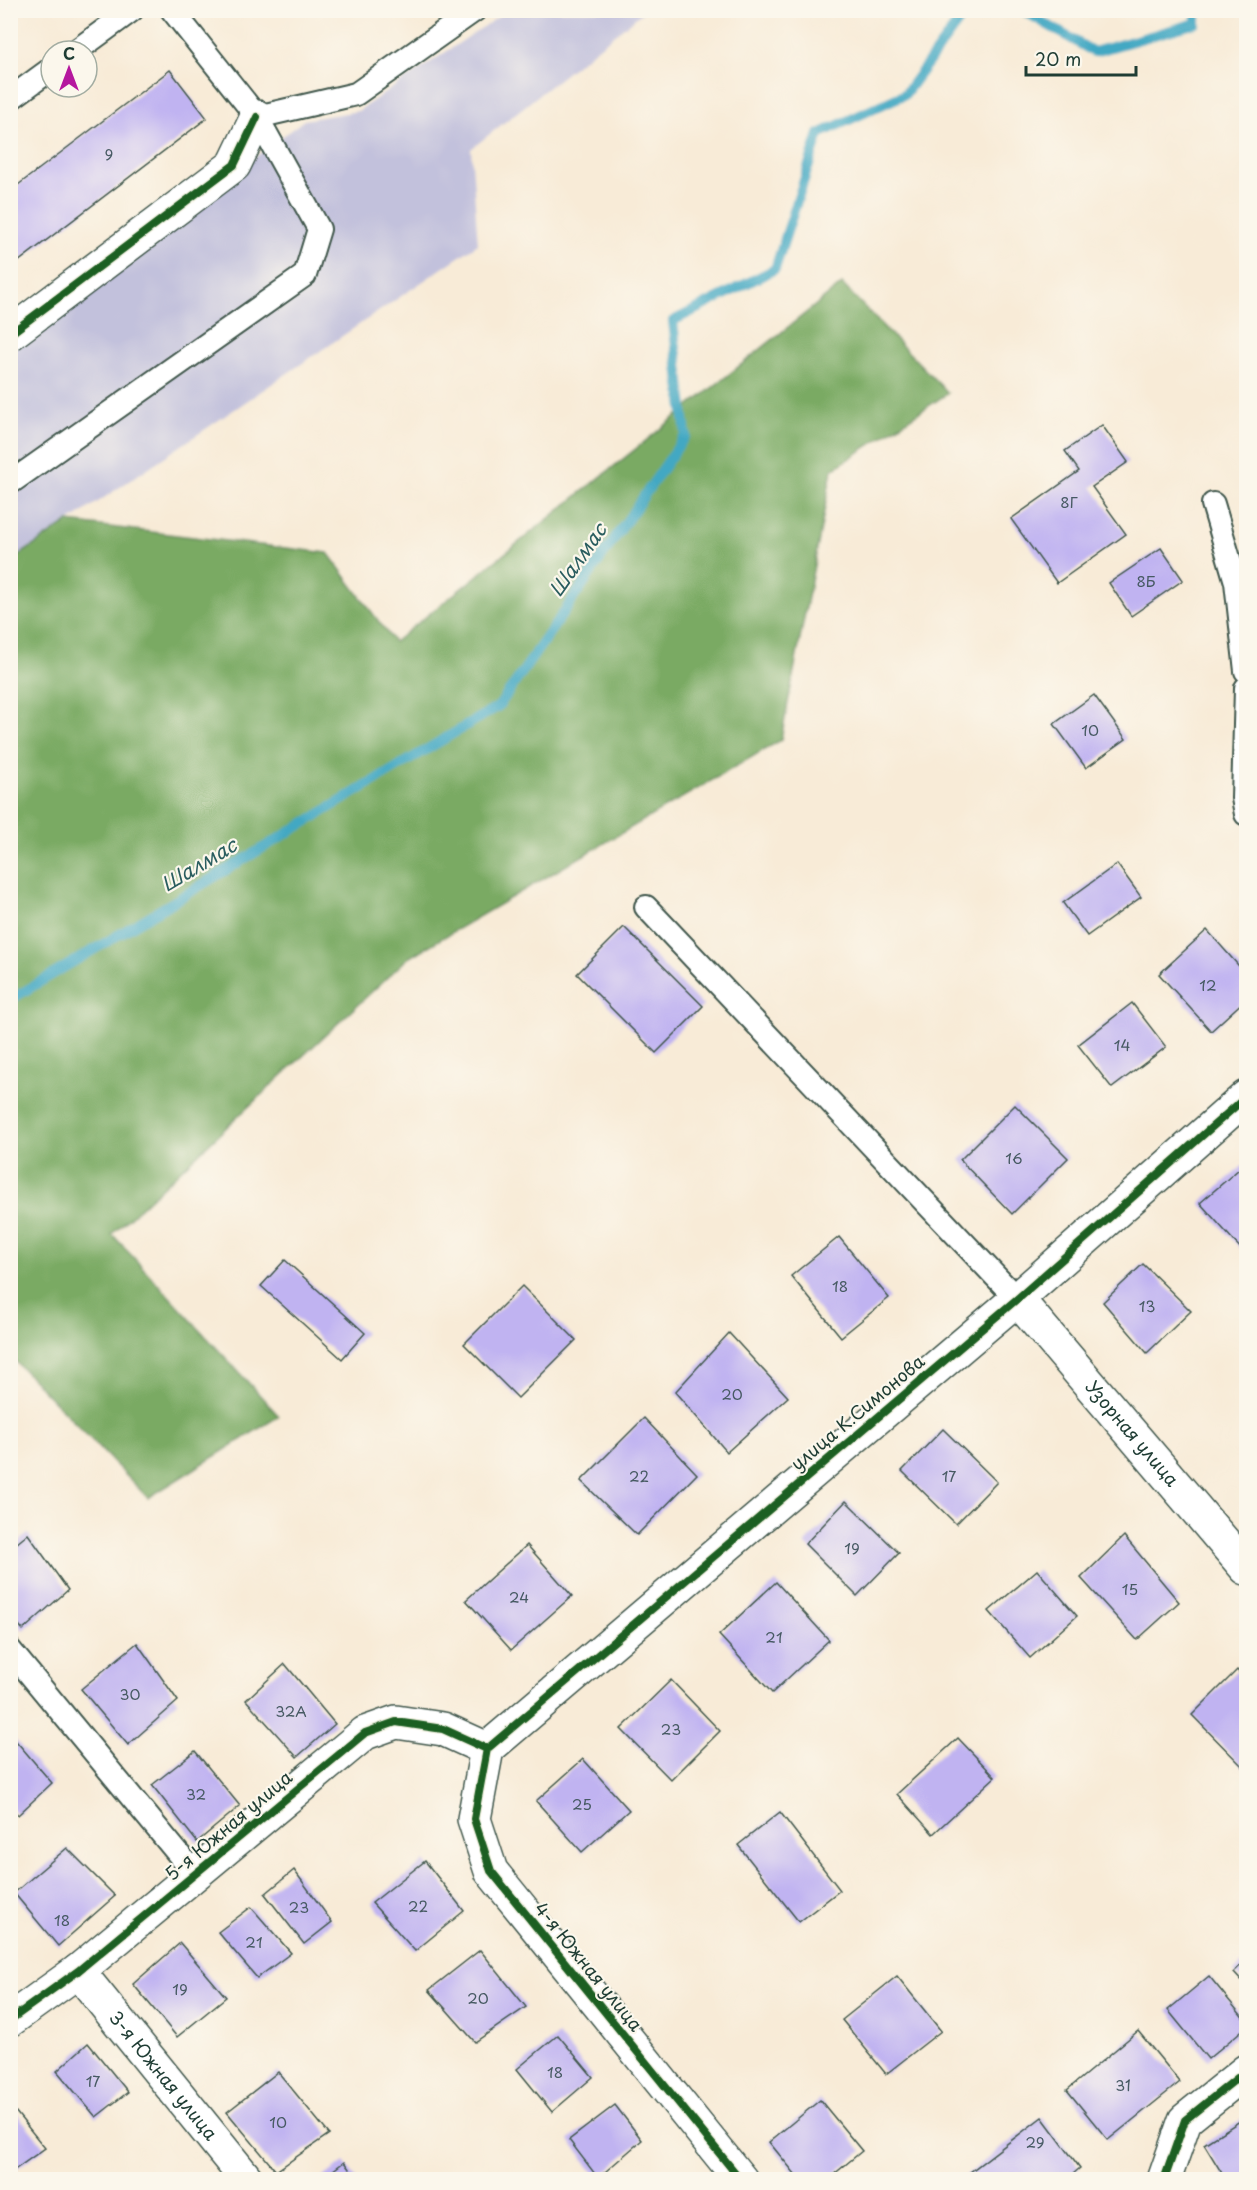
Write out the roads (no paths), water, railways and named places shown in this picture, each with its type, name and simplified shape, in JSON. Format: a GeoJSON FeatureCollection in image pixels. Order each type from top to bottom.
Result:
{"type":"FeatureCollection","features":[{"type":"Feature","properties":{"kind":"street"},"geometry":{"type":"LineString","coordinates":[[10,334],[234,165],[257,117]]}},
{"type":"Feature","properties":{"kind":"street","name":"улица К.Симонова"},"geometry":{"type":"LineString","coordinates":[[487,1749],[1017,1299],[1246,1097]]}},
{"type":"Feature","properties":{"kind":"street","name":"Узорная улица"},"geometry":{"type":"LineString","coordinates":[[1017,1299],[1246,1568]]}},
{"type":"Feature","properties":{"kind":"street","name":"5-я Южная улица"},"geometry":{"type":"LineString","coordinates":[[10,2020],[78,1971],[365,1733],[396,1722],[443,1729],[487,1749]]}},
{"type":"Feature","properties":{"kind":"street","name":"4-я Южная улица"},"geometry":{"type":"LineString","coordinates":[[487,1749],[474,1819],[491,1871],[741,2180]]}},
{"type":"Feature","properties":{"kind":"street","name":"3-я Южная улица"},"geometry":{"type":"LineString","coordinates":[[78,1971],[248,2180]]}},
{"type":"Feature","properties":{"kind":"street"},"geometry":{"type":"LineString","coordinates":[[1164,2180],[1185,2120],[1246,2071]]}},
{"type":"Feature","properties":{"kind":"lane"},"geometry":{"type":"LineString","coordinates":[[92,39],[132,10]]}},
{"type":"Feature","properties":{"kind":"lane"},"geometry":{"type":"LineString","coordinates":[[10,483],[305,275],[319,229],[257,117],[172,10]]}},
{"type":"Feature","properties":{"kind":"lane"},"geometry":{"type":"LineString","coordinates":[[257,117],[356,94],[475,10]]}},
{"type":"Feature","properties":{"kind":"lane"},"geometry":{"type":"LineString","coordinates":[[10,99],[39,78]]}},
{"type":"Feature","properties":{"kind":"lane"},"geometry":{"type":"LineString","coordinates":[[1213,504],[1236,582],[1246,671]]}},
{"type":"Feature","properties":{"kind":"lane"},"geometry":{"type":"LineString","coordinates":[[1246,688],[1243,798],[1246,814]]}},
{"type":"Feature","properties":{"kind":"lane"},"geometry":{"type":"LineString","coordinates":[[646,907],[1017,1299]]}},
{"type":"Feature","properties":{"kind":"lane"},"geometry":{"type":"LineString","coordinates":[[10,1650],[195,1874]]}},
{"type":"Feature","properties":{"kind":"waterway","name":"Шалмас"},"geometry":{"type":"LineString","coordinates":[[10,1000],[499,706],[686,435],[673,321],[775,269],[819,134],[905,94],[967,10]]}},
{"type":"Feature","properties":{"kind":"waterway","name":"Шалмас"},"geometry":{"type":"LineString","coordinates":[[1022,10],[1094,52],[1196,23],[1196,10]]}}]}
